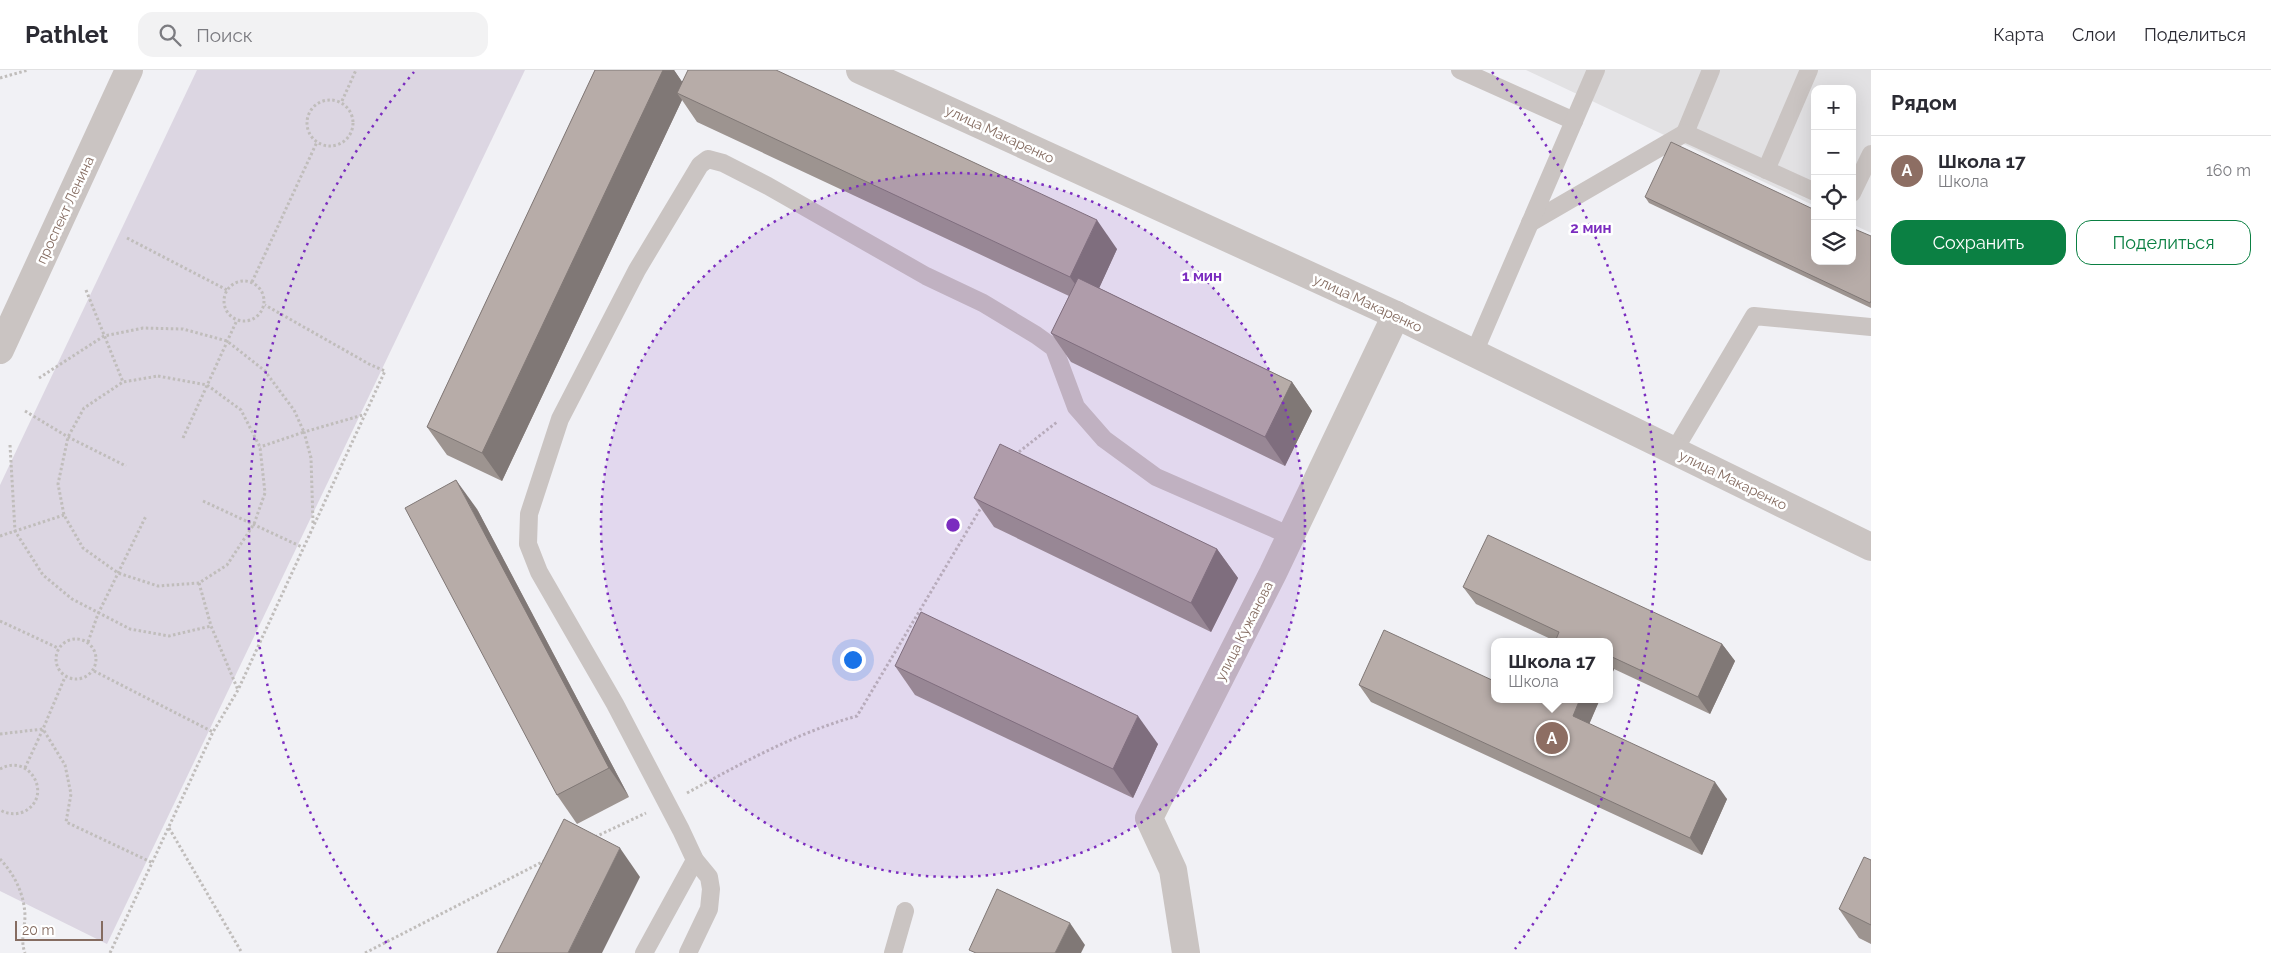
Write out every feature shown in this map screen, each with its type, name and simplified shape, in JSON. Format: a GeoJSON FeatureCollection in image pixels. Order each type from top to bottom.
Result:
{"type":"FeatureCollection","features":[{"type":"Feature","properties":{"kind":"street","name":"проспект Ленина"},"geometry":{"type":"LineString","coordinates":[[0,350],[129,70]]}},
{"type":"Feature","properties":{"kind":"street","name":"улица Макаренко"},"geometry":{"type":"LineString","coordinates":[[860,70],[1396,316],[1871,547]]}},
{"type":"Feature","properties":{"kind":"street","name":"улица Кужанова"},"geometry":{"type":"LineString","coordinates":[[1186,953],[1173,870],[1149,818],[1291,536],[1396,316]]}},
{"type":"Feature","properties":{"kind":"lane"},"geometry":{"type":"LineString","coordinates":[[1474,354],[1596,70]]}},
{"type":"Feature","properties":{"kind":"lane"},"geometry":{"type":"LineString","coordinates":[[1530,223],[1685,133],[1711,70]]}},
{"type":"Feature","properties":{"kind":"lane"},"geometry":{"type":"LineString","coordinates":[[1766,170],[1809,70]]}},
{"type":"Feature","properties":{"kind":"lane"},"geometry":{"type":"LineString","coordinates":[[1470,72],[1574,120]]}},
{"type":"Feature","properties":{"kind":"lane"},"geometry":{"type":"LineString","coordinates":[[1685,133],[1811,190]]}},
{"type":"Feature","properties":{"kind":"lane"},"geometry":{"type":"LineString","coordinates":[[1856,185],[1871,154]]}},
{"type":"Feature","properties":{"kind":"lane"},"geometry":{"type":"LineString","coordinates":[[688,953],[709,908],[711,889],[709,877],[695,860],[614,704],[539,572],[528,544],[529,514],[560,419],[637,270],[700,165],[708,160],[723,163],[768,186],[926,276],[983,303],[1036,335],[1054,348],[1076,408],[1104,439],[1156,477],[1291,536]]}},
{"type":"Feature","properties":{"kind":"lane"},"geometry":{"type":"LineString","coordinates":[[1674,451],[1754,316],[1871,327]]}},
{"type":"Feature","properties":{"kind":"lane"},"geometry":{"type":"LineString","coordinates":[[644,953],[695,860]]}},
{"type":"Feature","properties":{"kind":"lane"},"geometry":{"type":"LineString","coordinates":[[893,953],[905,911]]}},
{"type":"Feature","properties":{"kind":"path"},"geometry":{"type":"LineString","coordinates":[[0,78],[28,70]]}},
{"type":"Feature","properties":{"kind":"path"},"geometry":{"type":"LineString","coordinates":[[342,101],[356,70]]}},
{"type":"Feature","properties":{"kind":"path"},"geometry":{"type":"LineString","coordinates":[[324,100],[342,101],[351,112],[354,122],[352,132],[346,141],[337,146],[327,146],[317,142],[310,134],[307,124],[308,114],[315,105],[324,100]]}},
{"type":"Feature","properties":{"kind":"path"},"geometry":{"type":"LineString","coordinates":[[252,282],[317,142]]}},
{"type":"Feature","properties":{"kind":"path"},"geometry":{"type":"LineString","coordinates":[[127,238],[227,290]]}},
{"type":"Feature","properties":{"kind":"path"},"geometry":{"type":"LineString","coordinates":[[252,282],[260,287],[264,295],[265,305],[261,313],[254,320],[246,322],[237,320],[229,315],[224,307],[224,298],[227,290],[234,283],[252,282]]}},
{"type":"Feature","properties":{"kind":"path"},"geometry":{"type":"LineString","coordinates":[[86,290],[123,382]]}},
{"type":"Feature","properties":{"kind":"path"},"geometry":{"type":"LineString","coordinates":[[265,305],[369,364],[385,371],[302,547]]}},
{"type":"Feature","properties":{"kind":"path"},"geometry":{"type":"LineString","coordinates":[[183,438],[237,320]]}},
{"type":"Feature","properties":{"kind":"path"},"geometry":{"type":"LineString","coordinates":[[39,378],[104,336],[143,328],[183,329],[227,341],[265,371],[294,410],[304,432],[311,458],[313,523],[238,690],[214,732],[110,953]]}},
{"type":"Feature","properties":{"kind":"path"},"geometry":{"type":"LineString","coordinates":[[158,376],[207,385],[241,410],[260,447],[266,493],[254,524],[227,565],[199,583],[158,586],[118,573],[84,548],[64,515],[58,484],[68,437],[84,408],[123,382],[158,376]]}},
{"type":"Feature","properties":{"kind":"path"},"geometry":{"type":"LineString","coordinates":[[1009,463],[1015,455],[1076,408]]}},
{"type":"Feature","properties":{"kind":"path"},"geometry":{"type":"LineString","coordinates":[[25,411],[68,437],[126,466]]}},
{"type":"Feature","properties":{"kind":"path"},"geometry":{"type":"LineString","coordinates":[[260,447],[364,415]]}},
{"type":"Feature","properties":{"kind":"path"},"geometry":{"type":"LineString","coordinates":[[10,445],[15,531],[43,575],[72,599],[130,629],[169,636],[211,626]]}},
{"type":"Feature","properties":{"kind":"path"},"geometry":{"type":"LineString","coordinates":[[203,500],[302,547]]}},
{"type":"Feature","properties":{"kind":"path"},"geometry":{"type":"LineString","coordinates":[[592,839],[667,803],[764,752],[823,726],[857,716],[984,503]]}},
{"type":"Feature","properties":{"kind":"path"},"geometry":{"type":"LineString","coordinates":[[0,536],[64,515]]}},
{"type":"Feature","properties":{"kind":"path"},"geometry":{"type":"LineString","coordinates":[[88,642],[98,614],[146,516]]}},
{"type":"Feature","properties":{"kind":"path"},"geometry":{"type":"LineString","coordinates":[[199,583],[211,626],[238,690]]}},
{"type":"Feature","properties":{"kind":"path"},"geometry":{"type":"LineString","coordinates":[[0,621],[58,648]]}},
{"type":"Feature","properties":{"kind":"path"},"geometry":{"type":"LineString","coordinates":[[77,639],[88,642],[95,650],[98,660],[94,671],[86,678],[76,680],[66,677],[58,669],[56,659],[58,648],[67,641],[77,639]]}},
{"type":"Feature","properties":{"kind":"path"},"geometry":{"type":"LineString","coordinates":[[94,671],[214,732]]}},
{"type":"Feature","properties":{"kind":"path"},"geometry":{"type":"LineString","coordinates":[[25,768],[66,677]]}},
{"type":"Feature","properties":{"kind":"path"},"geometry":{"type":"LineString","coordinates":[[0,734],[43,729]]}},
{"type":"Feature","properties":{"kind":"path"},"geometry":{"type":"LineString","coordinates":[[43,729],[65,765],[71,794],[66,822],[152,863]]}},
{"type":"Feature","properties":{"kind":"path"},"geometry":{"type":"LineString","coordinates":[[0,769],[16,765],[25,768],[37,782],[38,792],[35,801],[29,808],[20,813],[1,812]]}},
{"type":"Feature","properties":{"kind":"path"},"geometry":{"type":"LineString","coordinates":[[169,828],[242,953]]}},
{"type":"Feature","properties":{"kind":"path"},"geometry":{"type":"LineString","coordinates":[[0,859],[18,882],[25,914],[22,946],[25,953]]}},
{"type":"Feature","properties":{"kind":"path"},"geometry":{"type":"LineString","coordinates":[[365,953],[549,859]]}},
{"type":"Feature","properties":{"kind":"shaded area"},"geometry":{"type":"Polygon","coordinates":[[[197,70],[525,70],[107,944],[0,891],[0,485],[197,70]]]}},
{"type":"Feature","properties":{"kind":"shaded area"},"geometry":{"type":"Polygon","coordinates":[[[1526,70],[1871,70],[1871,233],[1856,226],[1856,85],[1811,85],[1811,204],[1526,70]]]}},
{"type":"Feature","properties":{"kind":"building"},"geometry":{"type":"Polygon","coordinates":[[[595,70],[663,70],[482,453],[427,427],[595,70]]]}},
{"type":"Feature","properties":{"kind":"building"},"geometry":{"type":"Polygon","coordinates":[[[688,70],[776,70],[1097,220],[1070,277],[677,93],[688,70]]]}},
{"type":"Feature","properties":{"kind":"building"},"geometry":{"type":"Polygon","coordinates":[[[1671,142],[1811,208],[1811,265],[1856,265],[1856,230],[1871,236],[1871,301],[1870,303],[1645,197],[1671,142]]]}},
{"type":"Feature","properties":{"kind":"building"},"geometry":{"type":"Polygon","coordinates":[[[1078,278],[1292,382],[1265,437],[1051,333],[1078,278]]]}},
{"type":"Feature","properties":{"kind":"building"},"geometry":{"type":"Polygon","coordinates":[[[1000,444],[1217,549],[1191,603],[974,498],[1000,444]]]}},
{"type":"Feature","properties":{"kind":"building"},"geometry":{"type":"Polygon","coordinates":[[[456,480],[609,768],[557,795],[405,508],[456,480]]]}},
{"type":"Feature","properties":{"kind":"building"},"geometry":{"type":"Polygon","coordinates":[[[1488,535],[1722,644],[1698,697],[1613,657],[1613,638],[1557,638],[1559,632],[1463,587],[1488,535]]]}},
{"type":"Feature","properties":{"kind":"building"},"geometry":{"type":"Polygon","coordinates":[[[921,612],[1138,716],[1113,769],[895,666],[921,612]]]}},
{"type":"Feature","properties":{"kind":"building"},"geometry":{"type":"Polygon","coordinates":[[[1384,630],[1491,680],[1491,703],[1578,703],[1573,716],[1715,782],[1690,838],[1359,685],[1384,630]]]}},
{"type":"Feature","properties":{"kind":"building"},"geometry":{"type":"Polygon","coordinates":[[[564,819],[620,848],[568,953],[497,953],[564,819]]]}},
{"type":"Feature","properties":{"kind":"building"},"geometry":{"type":"Polygon","coordinates":[[[1864,857],[1871,860],[1871,925],[1839,909],[1864,857]]]}},
{"type":"Feature","properties":{"kind":"building"},"geometry":{"type":"Polygon","coordinates":[[[997,889],[1070,923],[1055,953],[976,953],[969,950],[997,889]]]}},
{"type":"Feature","properties":{"kind":"place","name":"Школа 17"},"geometry":{"type":"Point","coordinates":[1552,738]}}]}
